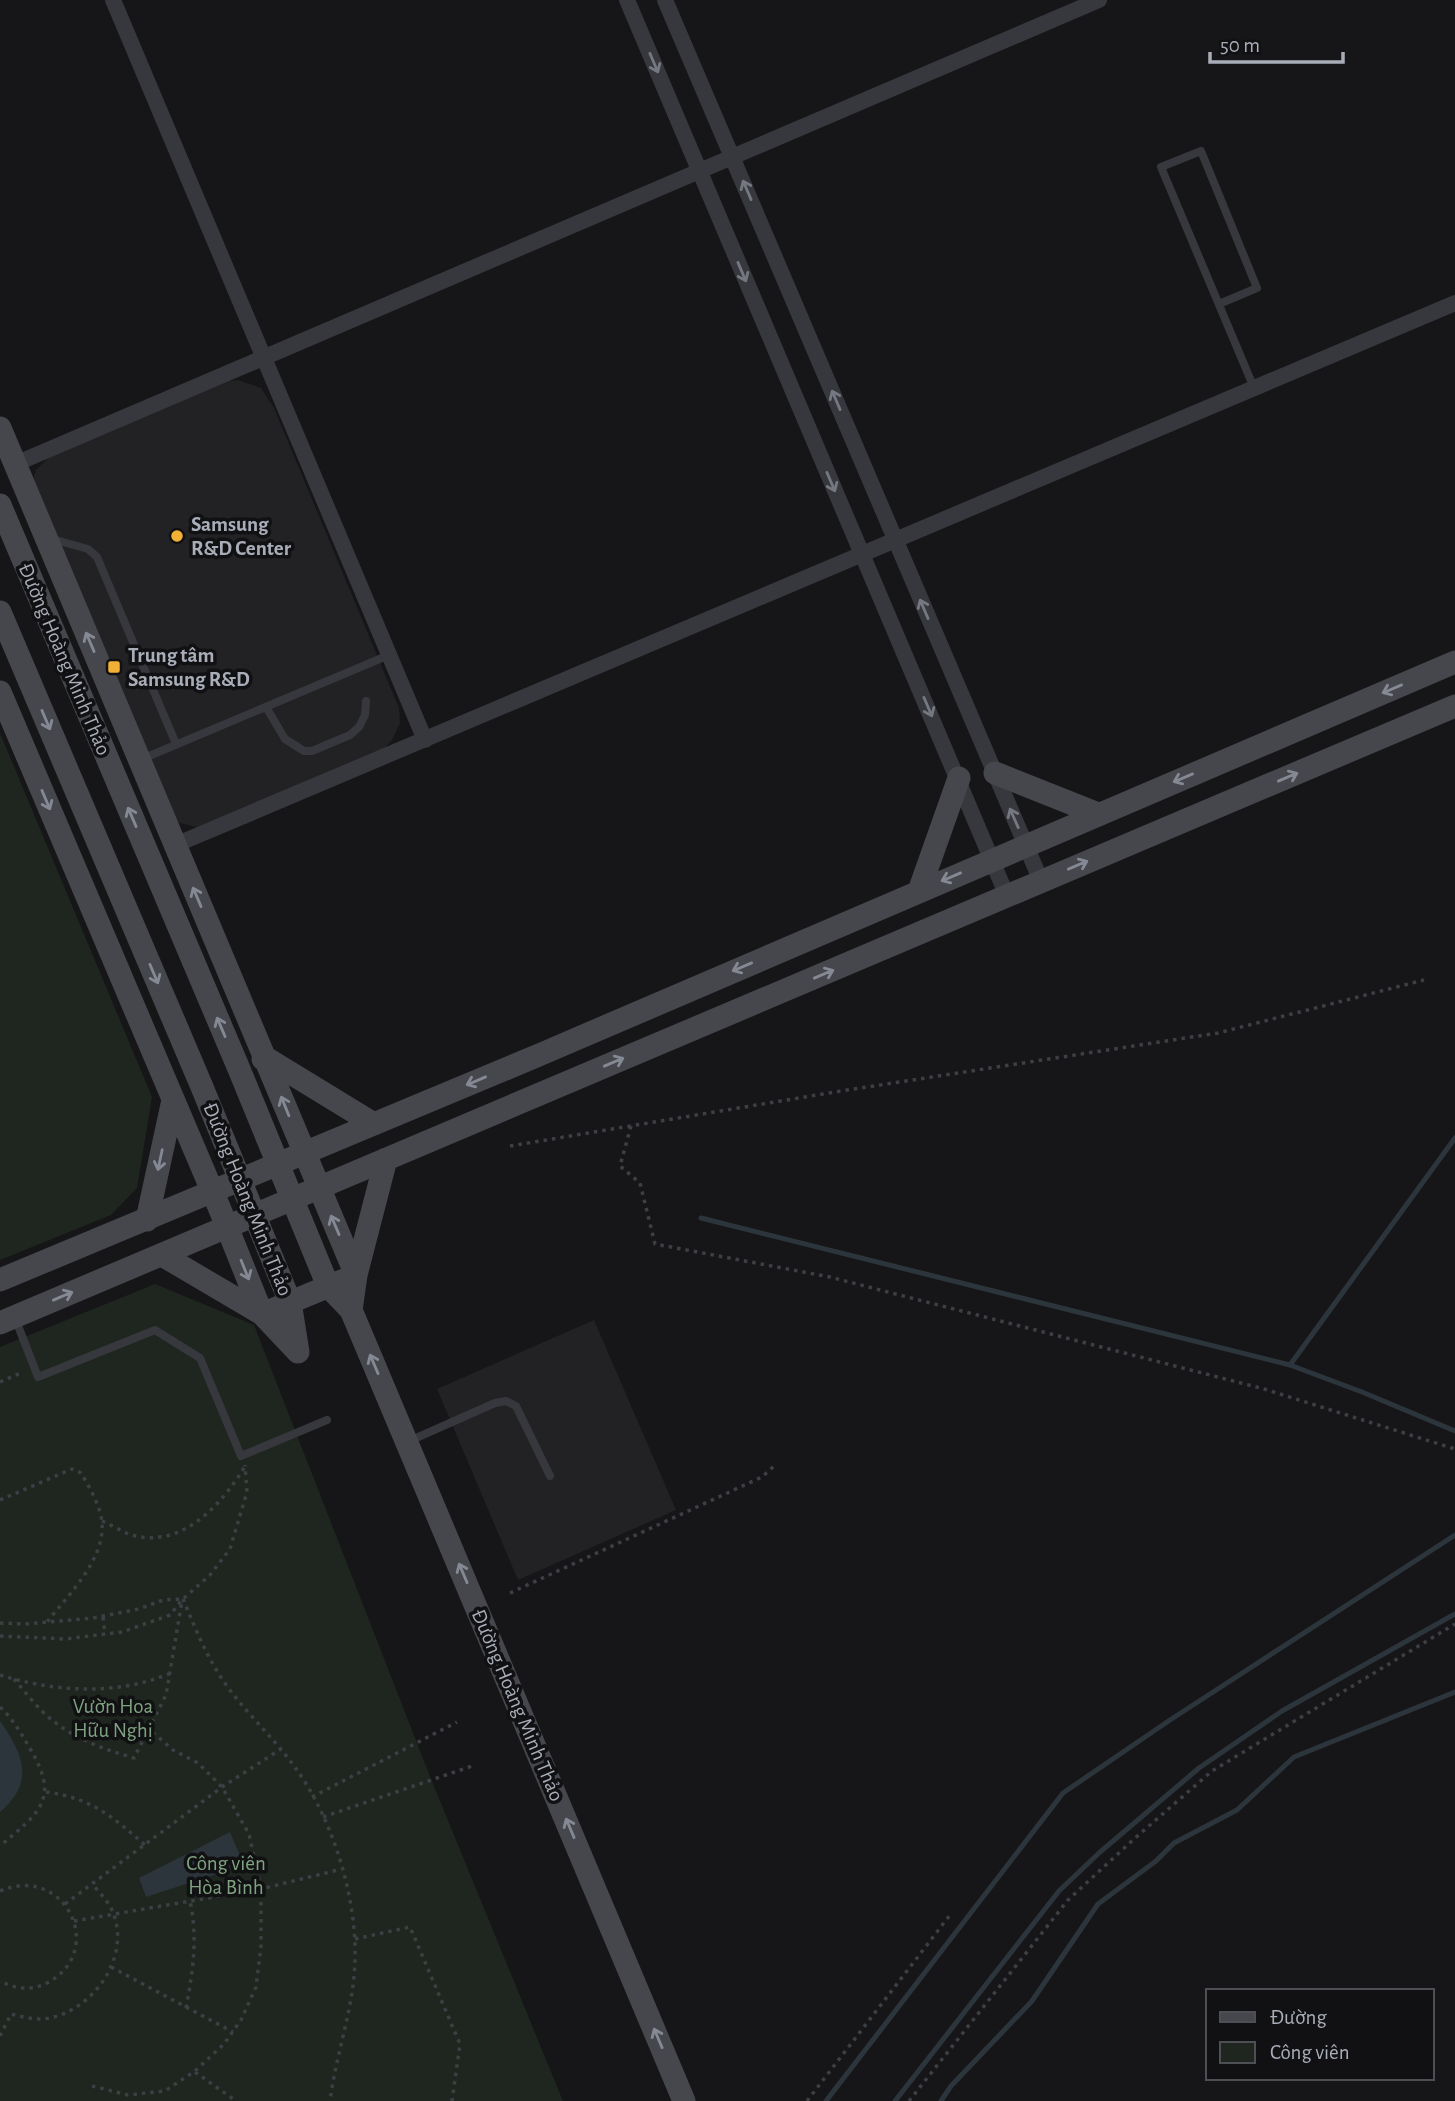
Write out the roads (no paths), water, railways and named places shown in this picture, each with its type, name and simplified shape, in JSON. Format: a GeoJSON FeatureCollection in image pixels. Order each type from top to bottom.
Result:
{"type":"FeatureCollection","features":[{"type":"Feature","properties":{"kind":"main road","name":"Đường Hoàng Minh Thảo"},"geometry":{"type":"LineString","coordinates":[[0,428],[356,1275]]}},
{"type":"Feature","properties":{"kind":"main road","name":"Đường Hoàng Minh Thảo"},"geometry":{"type":"LineString","coordinates":[[0,505],[328,1286],[351,1310],[684,2101]]}},
{"type":"Feature","properties":{"kind":"main road","name":"Đường Hoàng Minh Thảo"},"geometry":{"type":"LineString","coordinates":[[0,612],[255,1215],[290,1302],[298,1352],[262,1314],[213,1192],[0,692]]}},
{"type":"Feature","properties":{"kind":"main road"},"geometry":{"type":"LineString","coordinates":[[0,1280],[278,1165],[1455,662]]}},
{"type":"Feature","properties":{"kind":"main road"},"geometry":{"type":"LineString","coordinates":[[7,1320],[1455,706]]}},
{"type":"Feature","properties":{"kind":"main road"},"geometry":{"type":"LineString","coordinates":[[995,773],[1098,814]]}},
{"type":"Feature","properties":{"kind":"main road"},"geometry":{"type":"LineString","coordinates":[[919,891],[959,778]]}},
{"type":"Feature","properties":{"kind":"main road"},"geometry":{"type":"LineString","coordinates":[[239,1069],[266,1058],[374,1124]]}},
{"type":"Feature","properties":{"kind":"main road"},"geometry":{"type":"LineString","coordinates":[[147,1220],[173,1100],[202,1087]]}},
{"type":"Feature","properties":{"kind":"main road"},"geometry":{"type":"LineString","coordinates":[[351,1310],[356,1275],[386,1159]]}},
{"type":"Feature","properties":{"kind":"main road"},"geometry":{"type":"LineString","coordinates":[[162,1255],[262,1314],[356,1275]]}},
{"type":"Feature","properties":{"kind":"street"},"geometry":{"type":"LineString","coordinates":[[113,0],[425,740]]}},
{"type":"Feature","properties":{"kind":"street"},"geometry":{"type":"LineString","coordinates":[[627,0],[1007,896]]}},
{"type":"Feature","properties":{"kind":"street"},"geometry":{"type":"LineString","coordinates":[[666,0],[1041,881]]}},
{"type":"Feature","properties":{"kind":"street"},"geometry":{"type":"LineString","coordinates":[[15,464],[1099,0]]}},
{"type":"Feature","properties":{"kind":"street"},"geometry":{"type":"LineString","coordinates":[[175,845],[1455,303]]}},
{"type":"Feature","properties":{"kind":"lane"},"geometry":{"type":"LineString","coordinates":[[1219,304],[1257,288],[1201,151],[1161,167],[1254,388]]}},
{"type":"Feature","properties":{"kind":"lane"},"geometry":{"type":"LineString","coordinates":[[46,538],[88,548],[97,557],[176,744]]}},
{"type":"Feature","properties":{"kind":"lane"},"geometry":{"type":"LineString","coordinates":[[139,760],[389,655]]}},
{"type":"Feature","properties":{"kind":"lane"},"geometry":{"type":"LineString","coordinates":[[266,706],[285,739],[304,751],[312,751],[350,735],[359,727],[365,715],[366,701]]}},
{"type":"Feature","properties":{"kind":"lane"},"geometry":{"type":"LineString","coordinates":[[7,1320],[35,1367],[38,1377],[155,1330],[200,1358],[241,1456],[327,1420]]}},
{"type":"Feature","properties":{"kind":"lane"},"geometry":{"type":"LineString","coordinates":[[407,1442],[495,1402],[506,1401],[516,1406],[550,1476]]}},
{"type":"Feature","properties":{"kind":"waterway"},"geometry":{"type":"LineString","coordinates":[[1290,1365],[1455,1138]]}},
{"type":"Feature","properties":{"kind":"waterway"},"geometry":{"type":"LineString","coordinates":[[701,1218],[1290,1365],[1455,1431]]}},
{"type":"Feature","properties":{"kind":"waterway"},"geometry":{"type":"LineString","coordinates":[[826,2101],[1063,1793],[1170,1720],[1455,1535]]}},
{"type":"Feature","properties":{"kind":"waterway"},"geometry":{"type":"LineString","coordinates":[[895,2101],[1059,1891],[1099,1853],[1199,1768],[1282,1711],[1455,1614]]}},
{"type":"Feature","properties":{"kind":"waterway"},"geometry":{"type":"LineString","coordinates":[[941,2101],[951,2086],[1032,2001],[1098,1904],[1156,1861],[1174,1843],[1237,1810],[1294,1757],[1455,1692]]}},
{"type":"Feature","properties":{"kind":"place","name":"Samsung R&D Center"},"geometry":{"type":"Point","coordinates":[177,536]}},
{"type":"Feature","properties":{"kind":"place","name":"Trung tâm Samsung R&D"},"geometry":{"type":"Point","coordinates":[114,667]}},
{"type":"Feature","properties":{"kind":"park label","name":"Vườn Hoa Hữu Nghị"},"geometry":{"type":"Point","coordinates":[113,1718]}},
{"type":"Feature","properties":{"kind":"park label","name":"Công viên Hòa Bình"},"geometry":{"type":"Point","coordinates":[226,1875]}}]}
